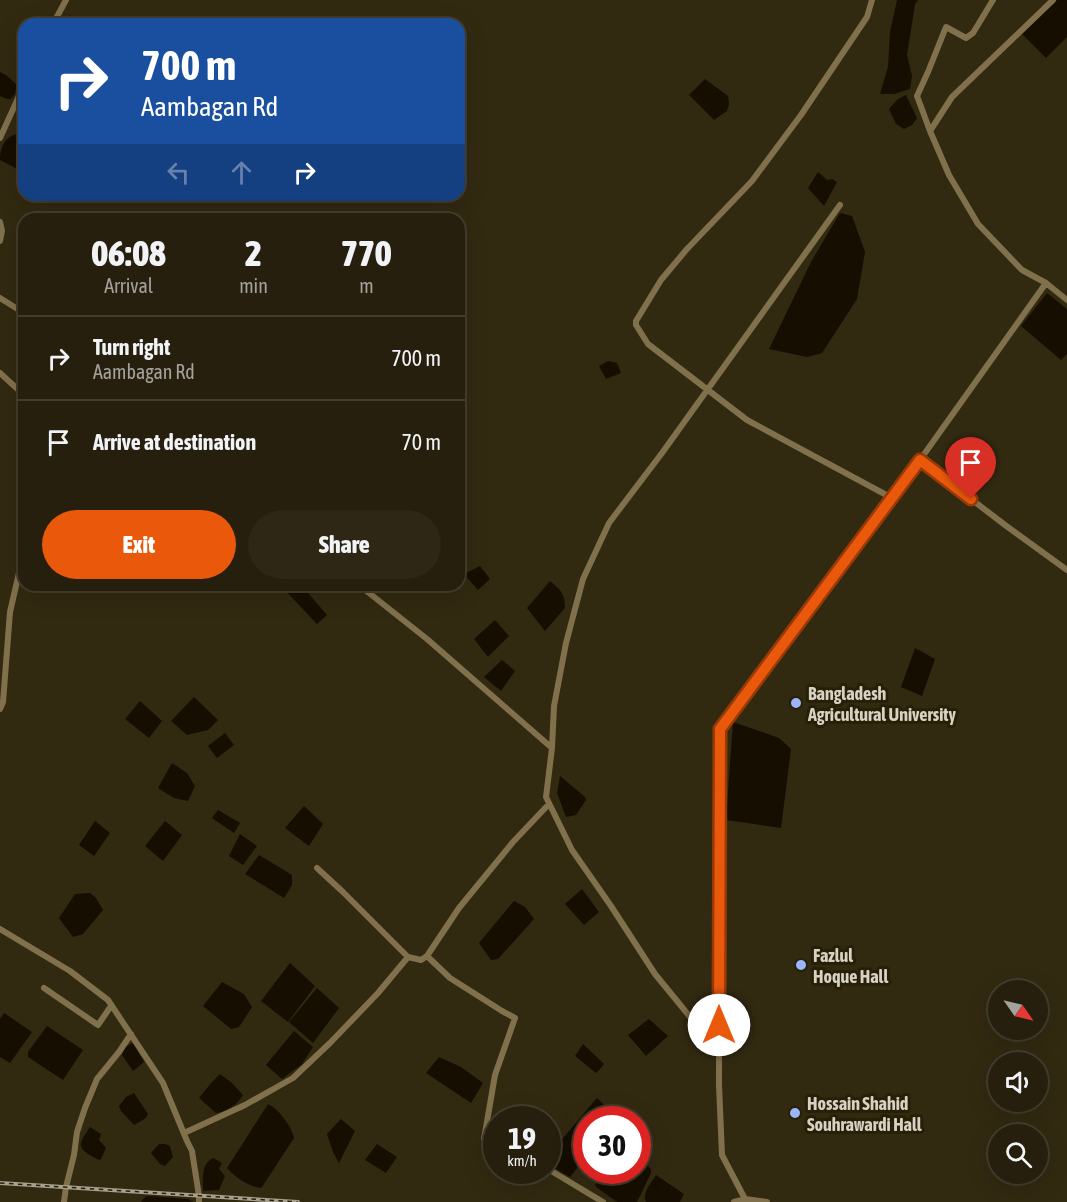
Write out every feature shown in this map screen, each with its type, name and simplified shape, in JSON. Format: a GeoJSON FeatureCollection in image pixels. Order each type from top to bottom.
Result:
{"type":"FeatureCollection","features":[{"type":"Feature","properties":{"kind":"street"},"geometry":{"type":"LineString","coordinates":[[56,18],[66,0]]}},
{"type":"Feature","properties":{"kind":"street"},"geometry":{"type":"LineString","coordinates":[[872,0],[867,17],[801,115],[752,181],[687,249],[662,280],[636,321],[636,326],[648,344],[747,420],[892,498]]}},
{"type":"Feature","properties":{"kind":"street"},"geometry":{"type":"LineString","coordinates":[[993,0],[973,33],[966,38],[946,27],[917,96],[949,175],[978,224],[1022,270],[1046,283],[1067,300]]}},
{"type":"Feature","properties":{"kind":"street"},"geometry":{"type":"LineString","coordinates":[[930,131],[952,97],[1053,0]]}},
{"type":"Feature","properties":{"kind":"street"},"geometry":{"type":"LineString","coordinates":[[0,138],[18,98]]}},
{"type":"Feature","properties":{"kind":"street"},"geometry":{"type":"LineString","coordinates":[[719,1048],[655,974],[572,850],[549,804],[546,796],[554,706],[566,643],[582,579],[609,523],[840,205]]}},
{"type":"Feature","properties":{"kind":"street"},"geometry":{"type":"LineString","coordinates":[[0,222],[2,231],[0,241]]}},
{"type":"Feature","properties":{"kind":"street"},"geometry":{"type":"LineString","coordinates":[[745,1199],[722,1155],[719,1085],[720,729],[920,460],[1046,283]]}},
{"type":"Feature","properties":{"kind":"street"},"geometry":{"type":"LineString","coordinates":[[0,298],[18,309]]}},
{"type":"Feature","properties":{"kind":"street"},"geometry":{"type":"LineString","coordinates":[[0,374],[18,390]]}},
{"type":"Feature","properties":{"kind":"street"},"geometry":{"type":"LineString","coordinates":[[920,460],[1067,570]]}},
{"type":"Feature","properties":{"kind":"street"},"geometry":{"type":"LineString","coordinates":[[0,709],[3,702],[10,612],[18,577]]}},
{"type":"Feature","properties":{"kind":"street"},"geometry":{"type":"LineString","coordinates":[[367,591],[427,639],[552,748]]}},
{"type":"Feature","properties":{"kind":"street"},"geometry":{"type":"LineString","coordinates":[[317,868],[408,957],[421,960],[427,956],[459,908],[513,842],[549,804]]}},
{"type":"Feature","properties":{"kind":"street"},"geometry":{"type":"LineString","coordinates":[[0,929],[70,971],[108,1000],[163,1083],[192,1151],[199,1202]]}},
{"type":"Feature","properties":{"kind":"street"},"geometry":{"type":"LineString","coordinates":[[427,956],[450,978],[515,1018],[495,1075],[490,1106]]}},
{"type":"Feature","properties":{"kind":"street"},"geometry":{"type":"LineString","coordinates":[[184,1133],[245,1105],[293,1078],[378,993],[408,957]]}},
{"type":"Feature","properties":{"kind":"street"},"geometry":{"type":"LineString","coordinates":[[44,988],[98,1025],[111,1006]]}},
{"type":"Feature","properties":{"kind":"street"},"geometry":{"type":"LineString","coordinates":[[64,1202],[77,1132],[85,1108],[97,1079],[131,1034]]}},
{"type":"Feature","properties":{"kind":"street"},"geometry":{"type":"LineString","coordinates":[[561,1177],[603,1202]]}},
{"type":"Feature","properties":{"kind":"street"},"geometry":{"type":"LineString","coordinates":[[734,1202],[745,1199],[767,1202]]}},
{"type":"Feature","properties":{"kind":"shaded area"},"geometry":{"type":"Polygon","coordinates":[[[897,0],[918,0],[915,4],[907,55],[912,76],[910,89],[894,94],[880,94],[888,67],[890,32],[897,0]]]}},
{"type":"Feature","properties":{"kind":"shaded area"},"geometry":{"type":"Polygon","coordinates":[[[1057,0],[1067,0],[1067,37],[1046,58],[1022,34],[1057,0]]]}},
{"type":"Feature","properties":{"kind":"shaded area"},"geometry":{"type":"Polygon","coordinates":[[[0,72],[17,85],[11,99],[0,96],[0,72]]]}},
{"type":"Feature","properties":{"kind":"shaded area"},"geometry":{"type":"Polygon","coordinates":[[[705,79],[728,96],[727,111],[714,120],[689,95],[705,79]]]}},
{"type":"Feature","properties":{"kind":"shaded area"},"geometry":{"type":"Polygon","coordinates":[[[906,95],[917,118],[912,125],[904,129],[896,124],[889,109],[898,99],[906,95]]]}},
{"type":"Feature","properties":{"kind":"shaded area"},"geometry":{"type":"Polygon","coordinates":[[[18,134],[18,169],[0,160],[3,144],[8,138],[18,134]]]}},
{"type":"Feature","properties":{"kind":"shaded area"},"geometry":{"type":"Polygon","coordinates":[[[818,172],[827,180],[832,179],[837,182],[824,206],[808,188],[818,172]]]}},
{"type":"Feature","properties":{"kind":"shaded area"},"geometry":{"type":"Polygon","coordinates":[[[840,213],[852,216],[865,252],[857,299],[822,353],[807,357],[769,349],[811,262],[840,213]]]}},
{"type":"Feature","properties":{"kind":"shaded area"},"geometry":{"type":"Polygon","coordinates":[[[1047,293],[1067,309],[1067,354],[1061,360],[1021,326],[1047,293]]]}},
{"type":"Feature","properties":{"kind":"shaded area"},"geometry":{"type":"Polygon","coordinates":[[[608,361],[617,363],[621,373],[606,379],[599,366],[608,361]]]}},
{"type":"Feature","properties":{"kind":"shaded area"},"geometry":{"type":"Polygon","coordinates":[[[480,566],[490,579],[478,590],[465,574],[480,566]]]}},
{"type":"Feature","properties":{"kind":"shaded area"},"geometry":{"type":"Polygon","coordinates":[[[550,581],[562,593],[565,608],[545,631],[527,608],[550,581]]]}},
{"type":"Feature","properties":{"kind":"shaded area"},"geometry":{"type":"Polygon","coordinates":[[[286,591],[306,591],[327,615],[317,624],[286,591]]]}},
{"type":"Feature","properties":{"kind":"shaded area"},"geometry":{"type":"Polygon","coordinates":[[[495,620],[509,636],[488,657],[474,639],[495,620]]]}},
{"type":"Feature","properties":{"kind":"shaded area"},"geometry":{"type":"Polygon","coordinates":[[[915,648],[935,659],[922,696],[901,687],[915,648]]]}},
{"type":"Feature","properties":{"kind":"shaded area"},"geometry":{"type":"Polygon","coordinates":[[[502,660],[515,671],[501,691],[484,677],[502,660]]]}},
{"type":"Feature","properties":{"kind":"shaded area"},"geometry":{"type":"Polygon","coordinates":[[[194,697],[218,720],[208,730],[187,735],[171,721],[194,697]]]}},
{"type":"Feature","properties":{"kind":"shaded area"},"geometry":{"type":"Polygon","coordinates":[[[140,701],[162,721],[149,738],[125,719],[140,701]]]}},
{"type":"Feature","properties":{"kind":"shaded area"},"geometry":{"type":"Polygon","coordinates":[[[733,722],[779,738],[791,749],[781,828],[726,820],[733,722]]]}},
{"type":"Feature","properties":{"kind":"shaded area"},"geometry":{"type":"Polygon","coordinates":[[[225,733],[234,745],[217,758],[208,746],[225,733]]]}},
{"type":"Feature","properties":{"kind":"shaded area"},"geometry":{"type":"Polygon","coordinates":[[[172,763],[187,773],[195,786],[188,801],[174,798],[158,788],[172,763]]]}},
{"type":"Feature","properties":{"kind":"shaded area"},"geometry":{"type":"Polygon","coordinates":[[[560,776],[585,797],[586,800],[576,815],[566,817],[557,793],[560,776]]]}},
{"type":"Feature","properties":{"kind":"shaded area"},"geometry":{"type":"Polygon","coordinates":[[[304,806],[323,824],[309,846],[285,828],[304,806]]]}},
{"type":"Feature","properties":{"kind":"shaded area"},"geometry":{"type":"Polygon","coordinates":[[[218,810],[240,823],[234,833],[212,818],[218,810]]]}},
{"type":"Feature","properties":{"kind":"shaded area"},"geometry":{"type":"Polygon","coordinates":[[[95,821],[110,833],[94,856],[79,845],[95,821]]]}},
{"type":"Feature","properties":{"kind":"shaded area"},"geometry":{"type":"Polygon","coordinates":[[[165,821],[182,835],[163,861],[145,846],[165,821]]]}},
{"type":"Feature","properties":{"kind":"shaded area"},"geometry":{"type":"Polygon","coordinates":[[[240,834],[257,846],[243,865],[229,856],[240,834]]]}},
{"type":"Feature","properties":{"kind":"shaded area"},"geometry":{"type":"Polygon","coordinates":[[[259,855],[292,875],[292,885],[284,898],[245,874],[259,855]]]}},
{"type":"Feature","properties":{"kind":"shaded area"},"geometry":{"type":"Polygon","coordinates":[[[582,889],[599,912],[584,925],[565,904],[582,889]]]}},
{"type":"Feature","properties":{"kind":"shaded area"},"geometry":{"type":"Polygon","coordinates":[[[90,893],[103,910],[83,934],[73,937],[59,918],[75,894],[90,893]]]}},
{"type":"Feature","properties":{"kind":"shaded area"},"geometry":{"type":"Polygon","coordinates":[[[514,901],[525,907],[534,919],[498,959],[491,960],[479,943],[514,901]]]}},
{"type":"Feature","properties":{"kind":"shaded area"},"geometry":{"type":"Polygon","coordinates":[[[290,963],[315,986],[288,1022],[261,1001],[290,963]]]}},
{"type":"Feature","properties":{"kind":"shaded area"},"geometry":{"type":"Polygon","coordinates":[[[222,982],[244,994],[252,1007],[239,1027],[231,1029],[203,1006],[222,982]]]}},
{"type":"Feature","properties":{"kind":"shaded area"},"geometry":{"type":"Polygon","coordinates":[[[317,988],[339,1008],[313,1043],[289,1022],[317,988]]]}},
{"type":"Feature","properties":{"kind":"shaded area"},"geometry":{"type":"Polygon","coordinates":[[[4,1013],[32,1032],[10,1063],[0,1057],[0,1019],[4,1013]]]}},
{"type":"Feature","properties":{"kind":"shaded area"},"geometry":{"type":"Polygon","coordinates":[[[649,1019],[668,1036],[646,1056],[628,1035],[649,1019]]]}},
{"type":"Feature","properties":{"kind":"shaded area"},"geometry":{"type":"Polygon","coordinates":[[[47,1026],[83,1050],[63,1080],[28,1057],[28,1052],[47,1026]]]}},
{"type":"Feature","properties":{"kind":"shaded area"},"geometry":{"type":"Polygon","coordinates":[[[294,1031],[313,1047],[302,1064],[282,1079],[266,1065],[294,1031]]]}},
{"type":"Feature","properties":{"kind":"shaded area"},"geometry":{"type":"Polygon","coordinates":[[[133,1043],[144,1062],[133,1071],[122,1055],[125,1047],[133,1043]]]}},
{"type":"Feature","properties":{"kind":"shaded area"},"geometry":{"type":"Polygon","coordinates":[[[583,1044],[604,1064],[596,1073],[575,1056],[583,1044]]]}},
{"type":"Feature","properties":{"kind":"shaded area"},"geometry":{"type":"Polygon","coordinates":[[[439,1057],[461,1067],[483,1083],[471,1103],[426,1073],[439,1057]]]}},
{"type":"Feature","properties":{"kind":"shaded area"},"geometry":{"type":"Polygon","coordinates":[[[220,1074],[243,1095],[232,1107],[216,1113],[199,1098],[220,1074]]]}},
{"type":"Feature","properties":{"kind":"shaded area"},"geometry":{"type":"Polygon","coordinates":[[[134,1093],[148,1114],[146,1118],[134,1125],[119,1106],[126,1097],[134,1093]]]}},
{"type":"Feature","properties":{"kind":"shaded area"},"geometry":{"type":"Polygon","coordinates":[[[597,1098],[605,1106],[590,1106],[597,1098]]]}},
{"type":"Feature","properties":{"kind":"shaded area"},"geometry":{"type":"Polygon","coordinates":[[[268,1104],[284,1118],[294,1138],[260,1188],[242,1181],[227,1168],[268,1104]]]}},
{"type":"Feature","properties":{"kind":"shaded area"},"geometry":{"type":"Polygon","coordinates":[[[341,1119],[355,1131],[339,1163],[327,1134],[341,1119]]]}},
{"type":"Feature","properties":{"kind":"shaded area"},"geometry":{"type":"Polygon","coordinates":[[[573,1126],[573,1173],[570,1177],[561,1172],[561,1141],[573,1126]]]}},
{"type":"Feature","properties":{"kind":"shaded area"},"geometry":{"type":"Polygon","coordinates":[[[90,1127],[101,1134],[99,1140],[106,1148],[99,1160],[81,1147],[90,1127]]]}},
{"type":"Feature","properties":{"kind":"shaded area"},"geometry":{"type":"Polygon","coordinates":[[[159,1144],[170,1146],[173,1157],[165,1166],[160,1164],[151,1153],[159,1144]]]}},
{"type":"Feature","properties":{"kind":"shaded area"},"geometry":{"type":"Polygon","coordinates":[[[377,1144],[397,1157],[386,1173],[365,1160],[377,1144]]]}},
{"type":"Feature","properties":{"kind":"shaded area"},"geometry":{"type":"Polygon","coordinates":[[[213,1158],[222,1163],[219,1169],[225,1176],[219,1190],[204,1191],[206,1164],[213,1158]]]}},
{"type":"Feature","properties":{"kind":"shaded area"},"geometry":{"type":"Polygon","coordinates":[[[656,1175],[684,1194],[680,1202],[646,1202],[646,1192],[656,1175]]]}},
{"type":"Feature","properties":{"kind":"shaded area"},"geometry":{"type":"Polygon","coordinates":[[[646,1184],[637,1202],[617,1202],[595,1185],[646,1184]]]}},
{"type":"Feature","properties":{"kind":"shaded area"},"geometry":{"type":"Polygon","coordinates":[[[148,1196],[188,1199],[193,1202],[141,1202],[148,1196]]]}},
{"type":"Feature","properties":{"kind":"railway"},"geometry":{"type":"LineString","coordinates":[[0,1183],[298,1202]]}},
{"type":"Feature","properties":{"kind":"place","name":"Bangladesh Agricultural University"},"geometry":{"type":"Point","coordinates":[796,703]}},
{"type":"Feature","properties":{"kind":"place","name":"Fazlul Hoque Hall"},"geometry":{"type":"Point","coordinates":[801,965]}},
{"type":"Feature","properties":{"kind":"place","name":"Hossain Shahid Souhrawardi Hall"},"geometry":{"type":"Point","coordinates":[795,1113]}},
{"type":"Feature","properties":{"kind":"route"},"geometry":{"type":"LineString","coordinates":[[719,1025],[720,729],[920,460],[971,499]]}}]}
